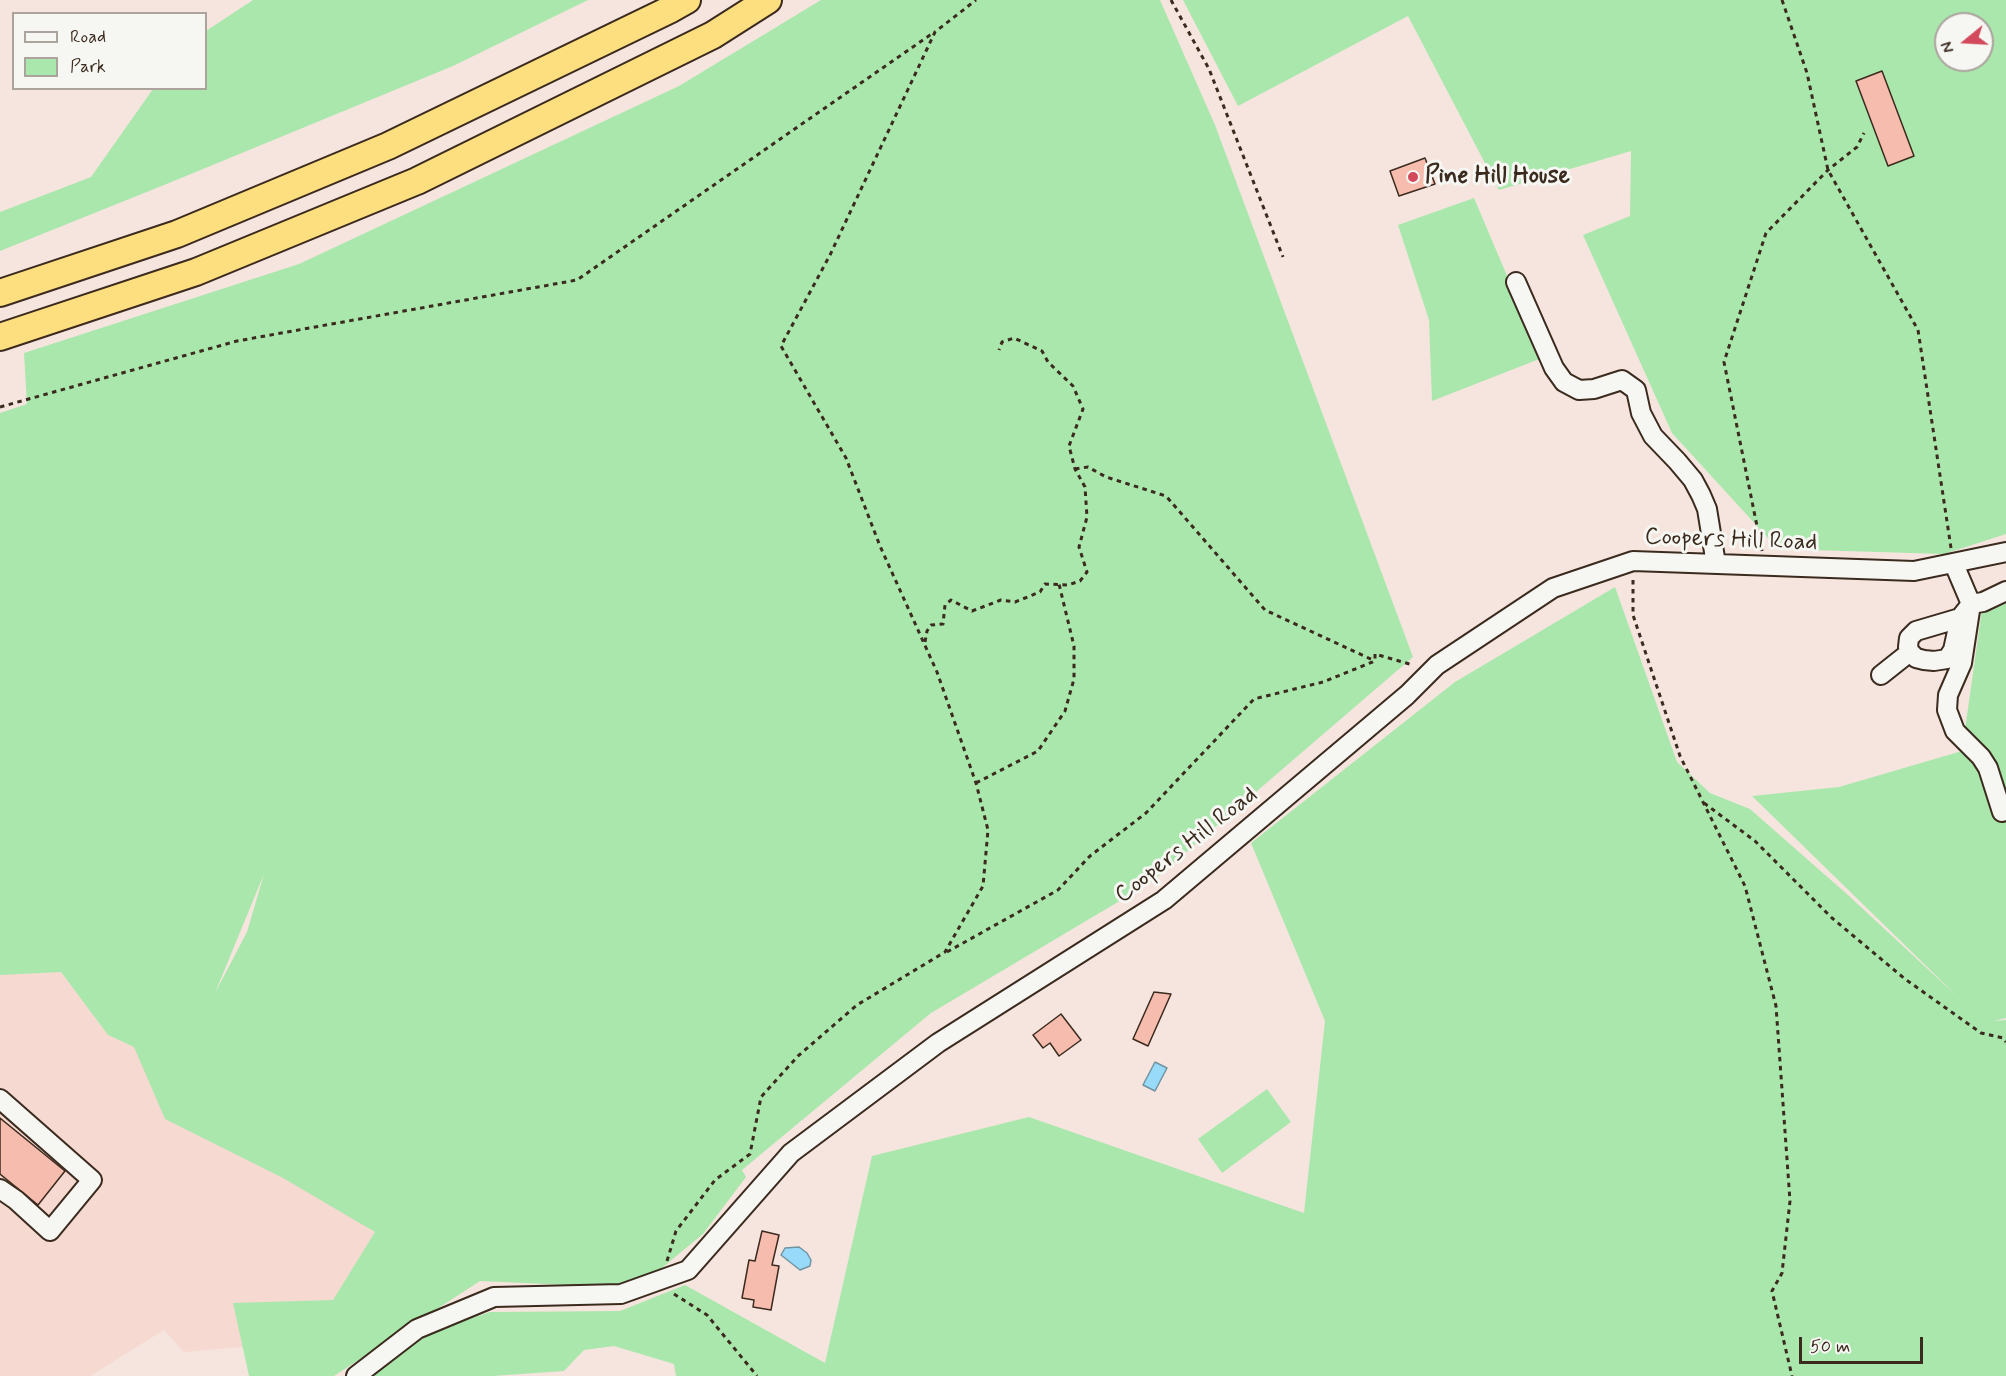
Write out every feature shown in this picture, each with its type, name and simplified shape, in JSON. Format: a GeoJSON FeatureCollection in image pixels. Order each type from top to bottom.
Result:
{"type":"FeatureCollection","features":[{"type":"Feature","properties":{"kind":"highway"},"geometry":{"type":"LineString","coordinates":[[0,293],[177,234],[388,146],[687,0]]}},
{"type":"Feature","properties":{"kind":"highway"},"geometry":{"type":"LineString","coordinates":[[0,337],[196,272],[417,181],[713,35],[768,0]]}},
{"type":"Feature","properties":{"kind":"street"},"geometry":{"type":"LineString","coordinates":[[1516,282],[1554,368],[1564,382],[1579,390],[1587,390],[1622,380],[1636,390],[1641,413],[1653,436],[1682,467],[1701,495],[1707,509],[1716,564]]}},
{"type":"Feature","properties":{"kind":"street","name":"Coopers Hill Road"},"geometry":{"type":"LineString","coordinates":[[356,1376],[417,1329],[494,1297],[621,1294],[688,1270],[791,1153],[938,1043],[1164,900],[1407,695],[1437,665],[1553,588],[1633,561],[1914,571],[2006,552]]}},
{"type":"Feature","properties":{"kind":"street"},"geometry":{"type":"LineString","coordinates":[[1954,564],[1965,611],[1962,663],[1948,695],[1947,710],[1955,731],[1981,757],[1988,768],[2002,812]]}},
{"type":"Feature","properties":{"kind":"street"},"geometry":{"type":"LineString","coordinates":[[1965,611],[1953,650],[1947,659],[1924,660],[1916,658],[1910,652],[1908,647],[1910,638],[1916,632],[2006,591]]}},
{"type":"Feature","properties":{"kind":"street"},"geometry":{"type":"LineString","coordinates":[[1881,675],[1910,652]]}},
{"type":"Feature","properties":{"kind":"street"},"geometry":{"type":"LineString","coordinates":[[0,1099],[92,1180],[50,1231],[16,1200],[0,1189]]}},
{"type":"Feature","properties":{"kind":"path"},"geometry":{"type":"LineString","coordinates":[[0,407],[237,341],[578,280],[935,32],[976,0]]}},
{"type":"Feature","properties":{"kind":"path"},"geometry":{"type":"LineString","coordinates":[[1171,0],[1209,69],[1283,257]]}},
{"type":"Feature","properties":{"kind":"path"},"geometry":{"type":"LineString","coordinates":[[1782,0],[1807,73],[1828,170],[1918,330],[1954,564]]}},
{"type":"Feature","properties":{"kind":"path"},"geometry":{"type":"LineString","coordinates":[[935,32],[830,255],[781,346],[846,458],[880,546],[925,642],[976,783],[988,830],[983,886],[945,952]]}},
{"type":"Feature","properties":{"kind":"path"},"geometry":{"type":"LineString","coordinates":[[1766,566],[1724,362],[1766,233],[1828,170],[1857,147],[1864,133]]}},
{"type":"Feature","properties":{"kind":"path"},"geometry":{"type":"LineString","coordinates":[[925,642],[927,631],[932,625],[943,624],[945,605],[951,600],[972,611],[1001,600],[1015,602],[1040,592],[1045,584],[1068,585],[1080,581],[1087,572],[1079,547],[1087,517],[1085,487],[1074,470],[1069,446],[1083,409],[1073,387],[1048,362],[1042,351],[1014,338],[1002,342],[999,350]]}},
{"type":"Feature","properties":{"kind":"path"},"geometry":{"type":"LineString","coordinates":[[1074,470],[1088,467],[1106,477],[1166,496],[1264,610],[1375,661]]}},
{"type":"Feature","properties":{"kind":"path"},"geometry":{"type":"LineString","coordinates":[[1633,561],[1633,615],[1680,756],[1745,886],[1776,1006],[1790,1201],[1782,1273],[1772,1292],[1792,1376]]}},
{"type":"Feature","properties":{"kind":"path"},"geometry":{"type":"LineString","coordinates":[[976,783],[1038,751],[1065,711],[1074,679],[1074,646],[1059,584]]}},
{"type":"Feature","properties":{"kind":"path"},"geometry":{"type":"LineString","coordinates":[[1375,661],[1375,654],[1408,663]]}},
{"type":"Feature","properties":{"kind":"path"},"geometry":{"type":"LineString","coordinates":[[757,1376],[707,1314],[657,1281],[676,1232],[715,1180],[750,1154],[761,1097],[798,1056],[857,1005],[945,952],[1058,890],[1090,856],[1146,813],[1254,699],[1323,682],[1375,661]]}},
{"type":"Feature","properties":{"kind":"path"},"geometry":{"type":"LineString","coordinates":[[1703,802],[1755,841],[1832,918],[1905,979],[1981,1033],[2003,1038],[2006,1042]]}},
{"type":"Feature","properties":{"kind":"shaded area"},"geometry":{"type":"Polygon","coordinates":[[[0,963],[61,972],[108,1035],[134,1047],[375,1233],[333,1300],[278,1344],[184,1352],[164,1330],[90,1376],[0,1376],[0,963]]]}},
{"type":"Feature","properties":{"kind":"green space"},"geometry":{"type":"Polygon","coordinates":[[[253,0],[588,0],[453,66],[0,251],[0,212],[91,177],[152,90],[207,90],[207,30],[253,0]]]}},
{"type":"Feature","properties":{"kind":"green space"},"geometry":{"type":"Polygon","coordinates":[[[821,0],[1160,0],[1215,125],[1413,657],[1150,883],[931,1013],[742,1170],[746,1177],[703,1234],[657,1272],[610,1287],[480,1281],[334,1376],[249,1376],[233,1303],[333,1300],[375,1232],[283,1178],[165,1119],[134,1047],[108,1035],[61,972],[0,975],[0,413],[27,404],[24,353],[299,264],[679,86],[821,0]],[[264,874],[215,993],[247,932],[264,874]]]}},
{"type":"Feature","properties":{"kind":"green space"},"geometry":{"type":"Polygon","coordinates":[[[1183,0],[2006,0],[2006,534],[1944,554],[1778,549],[1672,433],[1583,235],[1630,216],[1631,151],[1499,190],[1408,16],[1238,106],[1183,0]],[[1882,71],[1856,81],[1888,166],[1914,156],[1882,71]]]}},
{"type":"Feature","properties":{"kind":"green space"},"geometry":{"type":"Polygon","coordinates":[[[1474,198],[1542,358],[1432,401],[1429,320],[1398,225],[1474,198]]]}},
{"type":"Feature","properties":{"kind":"green space"},"geometry":{"type":"Polygon","coordinates":[[[1615,587],[1677,762],[1710,793],[1750,809],[1848,895],[1959,998],[1752,796],[1839,787],[1962,751],[1982,609],[2006,598],[2006,1018],[1994,1021],[2006,1020],[2006,1376],[676,1376],[674,1364],[614,1346],[584,1350],[564,1371],[493,1376],[370,1376],[420,1335],[490,1312],[620,1311],[685,1285],[825,1363],[872,1156],[1029,1117],[1304,1213],[1325,1021],[1251,843],[1455,682],[1615,587]]]}},
{"type":"Feature","properties":{"kind":"green space"},"geometry":{"type":"Polygon","coordinates":[[[1267,1089],[1291,1122],[1222,1173],[1198,1139],[1267,1089]]]}},
{"type":"Feature","properties":{"kind":"water"},"geometry":{"type":"Polygon","coordinates":[[[1155,1062],[1167,1068],[1155,1091],[1143,1085],[1155,1062]]]}},
{"type":"Feature","properties":{"kind":"water"},"geometry":{"type":"Polygon","coordinates":[[[799,1247],[807,1253],[811,1260],[810,1266],[800,1270],[781,1255],[785,1248],[799,1247]]]}},
{"type":"Feature","properties":{"kind":"building"},"geometry":{"type":"Polygon","coordinates":[[[1882,71],[1914,156],[1888,166],[1856,81],[1882,71]]]}},
{"type":"Feature","properties":{"kind":"building","name":"Pine Hill House"},"geometry":{"type":"Polygon","coordinates":[[[1425,158],[1435,184],[1399,196],[1390,171],[1425,158]]]}},
{"type":"Feature","properties":{"kind":"building"},"geometry":{"type":"Polygon","coordinates":[[[1154,992],[1171,994],[1148,1046],[1133,1039],[1154,992]]]}},
{"type":"Feature","properties":{"kind":"building"},"geometry":{"type":"Polygon","coordinates":[[[1061,1014],[1081,1040],[1059,1056],[1050,1043],[1043,1048],[1033,1035],[1061,1014]]]}},
{"type":"Feature","properties":{"kind":"building"},"geometry":{"type":"Polygon","coordinates":[[[0,1118],[65,1171],[38,1205],[0,1174],[0,1118]]]}},
{"type":"Feature","properties":{"kind":"building"},"geometry":{"type":"Polygon","coordinates":[[[762,1231],[779,1235],[772,1265],[779,1266],[771,1310],[753,1307],[754,1300],[742,1298],[749,1260],[755,1261],[762,1231]]]}},
{"type":"Feature","properties":{"kind":"place","name":"Pine Hill House"},"geometry":{"type":"Point","coordinates":[1413,177]}}]}
